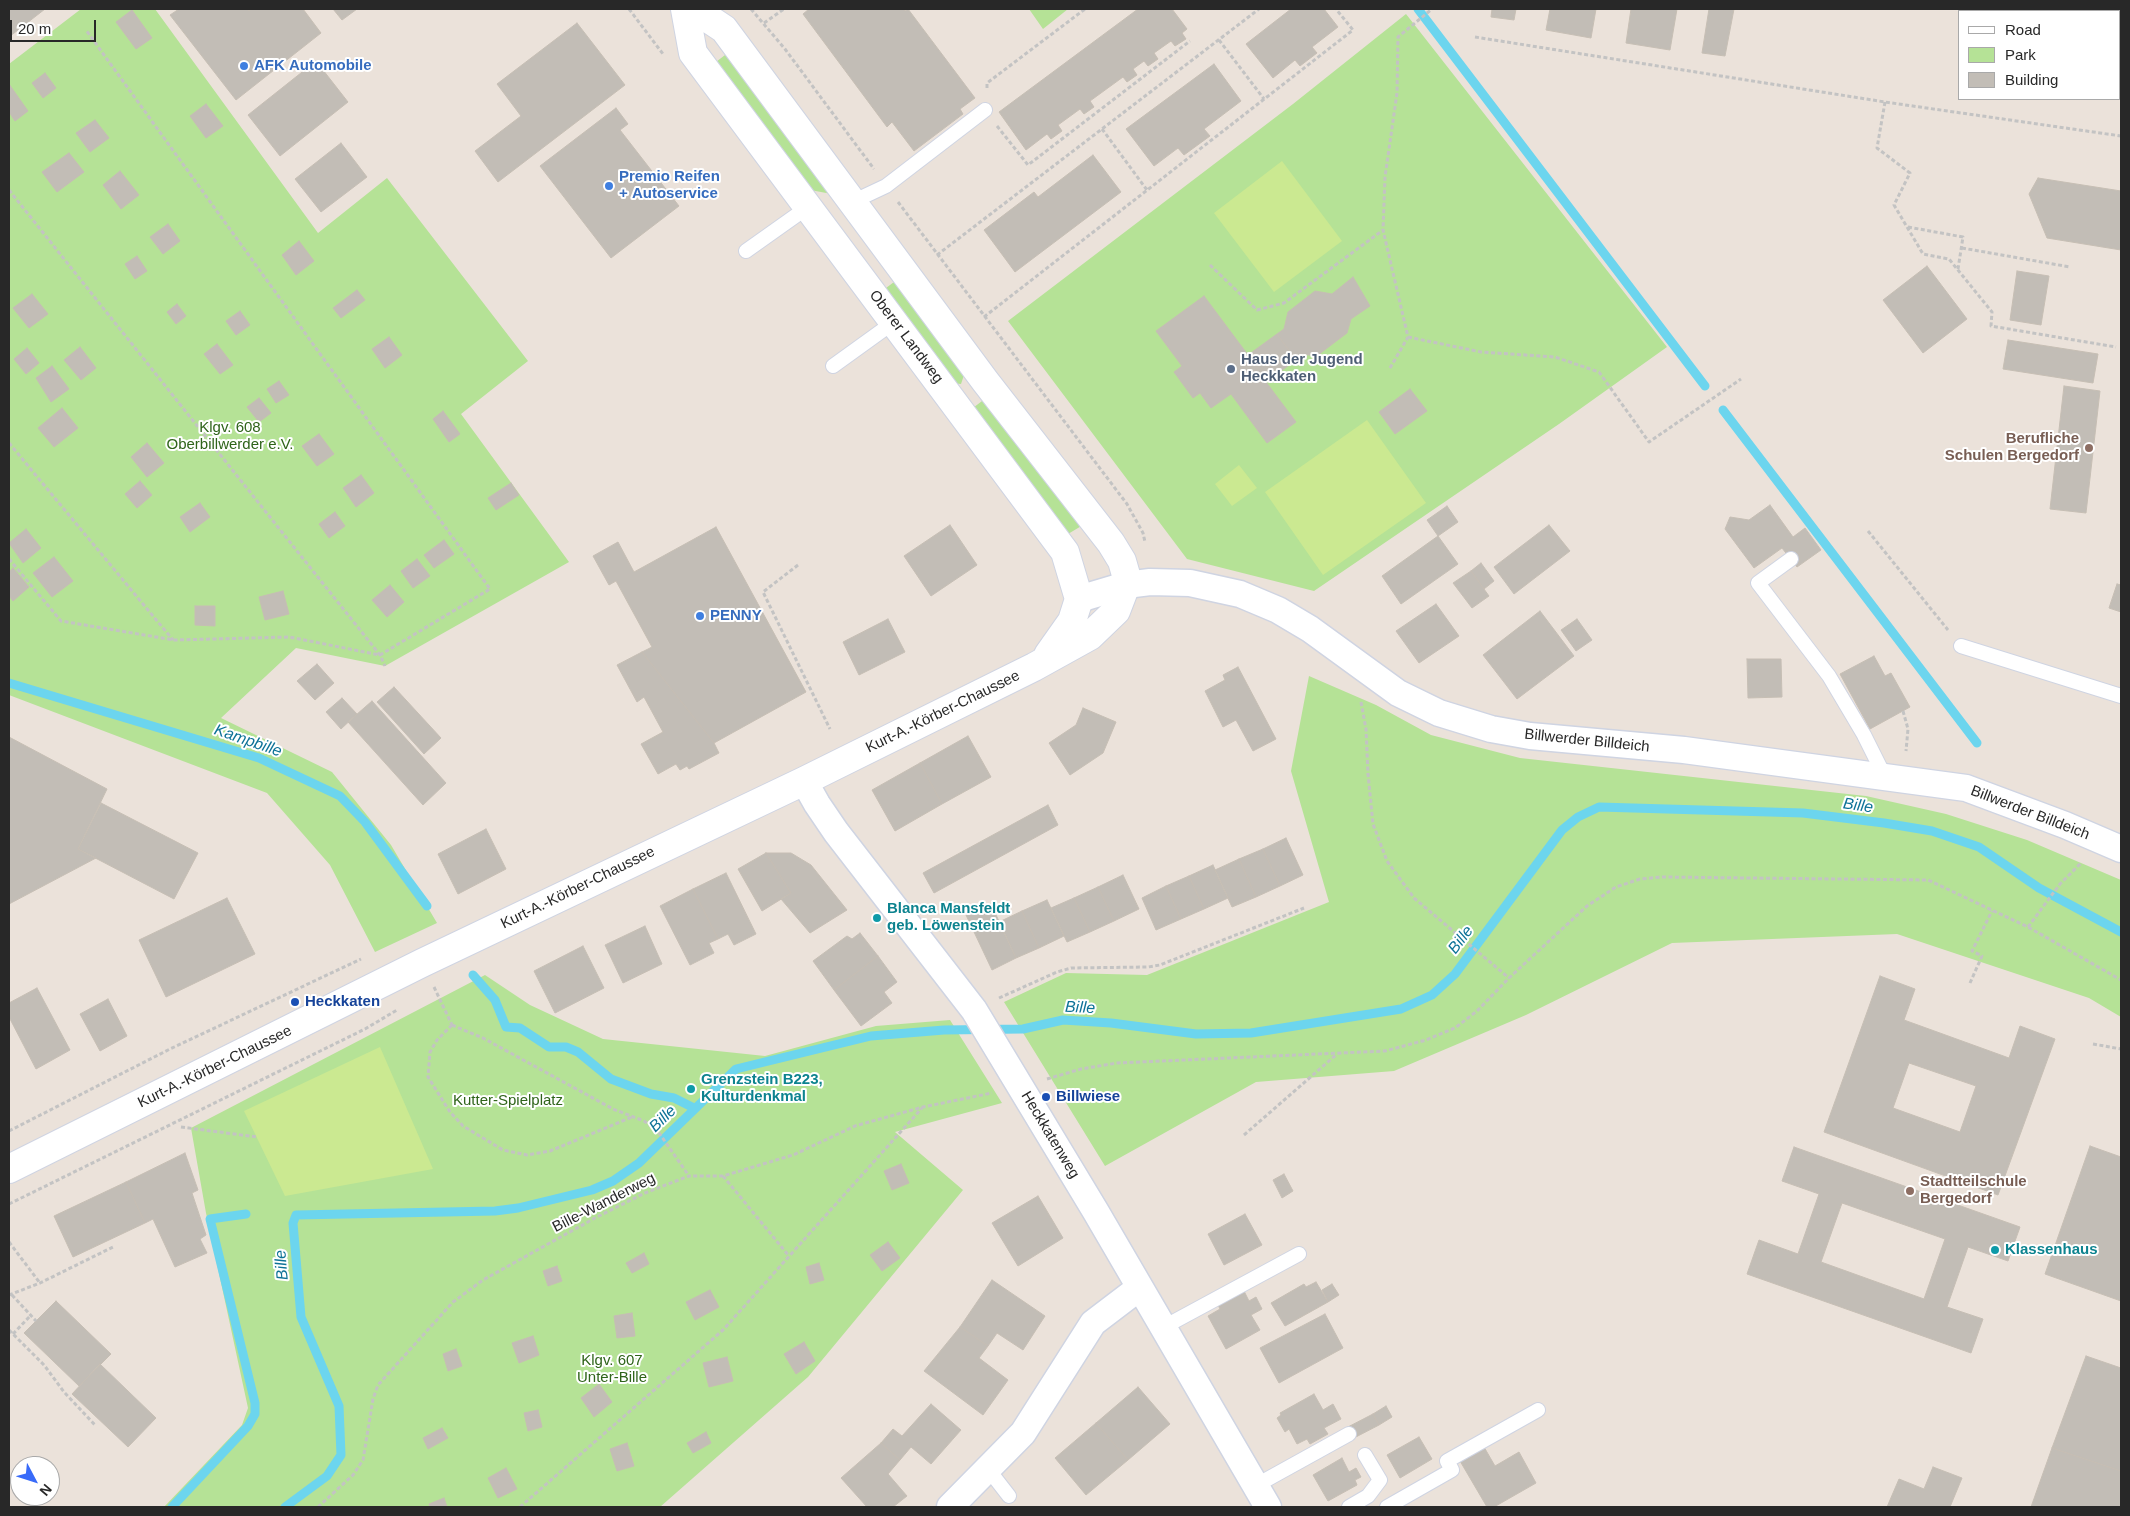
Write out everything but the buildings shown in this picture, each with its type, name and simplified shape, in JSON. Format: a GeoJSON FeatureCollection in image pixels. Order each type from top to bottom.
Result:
{"type":"FeatureCollection","features":[{"type":"Feature","properties":{"kind":"main road","name":"Oberer Landweg"},"geometry":{"type":"LineString","coordinates":[[685,9],[693,53],[1065,552],[1079,599]]}},
{"type":"Feature","properties":{"kind":"main road"},"geometry":{"type":"LineString","coordinates":[[694,9],[724,29],[985,381],[1111,543],[1122,560],[1126,585]]}},
{"type":"Feature","properties":{"kind":"main road"},"geometry":{"type":"LineString","coordinates":[[808,207],[852,202]]}},
{"type":"Feature","properties":{"kind":"main road"},"geometry":{"type":"LineString","coordinates":[[940,383],[958,391],[965,391],[973,390],[985,381]]}},
{"type":"Feature","properties":{"kind":"main road","name":"Kurt-A.-Körber-Chaussee"},"geometry":{"type":"LineString","coordinates":[[9,1169],[422,963],[804,780],[1034,667],[1090,636],[1109,619],[1121,601],[1126,585]]}},
{"type":"Feature","properties":{"kind":"main road"},"geometry":{"type":"LineString","coordinates":[[1034,667],[1052,651],[1064,635],[1072,621],[1079,599]]}},
{"type":"Feature","properties":{"kind":"street","name":"Billwerder Billdeich"},"geometry":{"type":"LineString","coordinates":[[1079,599],[1126,585],[1150,582],[1190,583],[1240,594],[1290,617],[1398,693],[1439,713],[1491,729],[1530,736],[1684,750],[1966,788],[2065,825],[2121,849]]}},
{"type":"Feature","properties":{"kind":"street","name":"Heckkatenweg"},"geometry":{"type":"LineString","coordinates":[[804,780],[817,804],[836,832],[974,1010],[1262,1497]]}},
{"type":"Feature","properties":{"kind":"street"},"geometry":{"type":"LineString","coordinates":[[950,1507],[1023,1433],[1093,1323],[1139,1288]]}},
{"type":"Feature","properties":{"kind":"lane"},"geometry":{"type":"LineString","coordinates":[[852,202],[886,186],[986,110]]}},
{"type":"Feature","properties":{"kind":"lane"},"geometry":{"type":"LineString","coordinates":[[746,252],[808,207]]}},
{"type":"Feature","properties":{"kind":"lane"},"geometry":{"type":"LineString","coordinates":[[833,366],[894,322]]}},
{"type":"Feature","properties":{"kind":"lane"},"geometry":{"type":"LineString","coordinates":[[1791,559],[1758,583],[1829,676],[1864,735],[1894,778]]}},
{"type":"Feature","properties":{"kind":"lane"},"geometry":{"type":"LineString","coordinates":[[1961,646],[2121,696]]}},
{"type":"Feature","properties":{"kind":"lane"},"geometry":{"type":"LineString","coordinates":[[1162,1328],[1299,1254]]}},
{"type":"Feature","properties":{"kind":"lane"},"geometry":{"type":"LineString","coordinates":[[1387,1507],[1452,1470],[1447,1461],[1538,1410]]}},
{"type":"Feature","properties":{"kind":"lane"},"geometry":{"type":"LineString","coordinates":[[1262,1497],[1349,1434]]}},
{"type":"Feature","properties":{"kind":"lane"},"geometry":{"type":"LineString","coordinates":[[1349,1507],[1368,1496],[1380,1480],[1365,1455]]}},
{"type":"Feature","properties":{"kind":"lane"},"geometry":{"type":"LineString","coordinates":[[988,1469],[1009,1496]]}},
{"type":"Feature","properties":{"kind":"path"},"geometry":{"type":"LineString","coordinates":[[628,9],[674,68],[693,53]]}},
{"type":"Feature","properties":{"kind":"path"},"geometry":{"type":"LineString","coordinates":[[751,9],[1127,504]]}},
{"type":"Feature","properties":{"kind":"path"},"geometry":{"type":"LineString","coordinates":[[764,24],[784,9]]}},
{"type":"Feature","properties":{"kind":"path"},"geometry":{"type":"LineString","coordinates":[[1084,9],[987,82],[986,110],[1028,165],[1190,41]]}},
{"type":"Feature","properties":{"kind":"path"},"geometry":{"type":"LineString","coordinates":[[937,255],[1259,9]]}},
{"type":"Feature","properties":{"kind":"path"},"geometry":{"type":"LineString","coordinates":[[984,317],[1353,30],[1336,9]]}},
{"type":"Feature","properties":{"kind":"path"},"geometry":{"type":"LineString","coordinates":[[1390,368],[1408,337],[1383,230],[1384,177],[1397,93],[1398,37],[1432,9]]}},
{"type":"Feature","properties":{"kind":"path"},"geometry":{"type":"LineString","coordinates":[[9,559],[61,621],[174,640],[289,637],[380,655],[490,589],[86,30]]}},
{"type":"Feature","properties":{"kind":"path"},"geometry":{"type":"LineString","coordinates":[[1475,37],[1885,102],[2121,136]]}},
{"type":"Feature","properties":{"kind":"path"},"geometry":{"type":"LineString","coordinates":[[1219,40],[1264,99]]}},
{"type":"Feature","properties":{"kind":"path"},"geometry":{"type":"LineString","coordinates":[[1885,102],[1877,148],[1910,173],[1894,205],[1923,254],[1949,259],[1992,312],[1991,326],[2116,347]]}},
{"type":"Feature","properties":{"kind":"path"},"geometry":{"type":"LineString","coordinates":[[1102,129],[1147,190]]}},
{"type":"Feature","properties":{"kind":"path"},"geometry":{"type":"LineString","coordinates":[[9,190],[380,655],[385,666]]}},
{"type":"Feature","properties":{"kind":"path"},"geometry":{"type":"LineString","coordinates":[[1907,227],[1963,237],[1958,270]]}},
{"type":"Feature","properties":{"kind":"path"},"geometry":{"type":"LineString","coordinates":[[1210,265],[1257,310],[1284,303],[1383,230]]}},
{"type":"Feature","properties":{"kind":"path"},"geometry":{"type":"LineString","coordinates":[[1962,248],[2070,267]]}},
{"type":"Feature","properties":{"kind":"path"},"geometry":{"type":"LineString","coordinates":[[1408,337],[1481,352],[1555,357],[1599,372],[1649,442],[1741,379]]}},
{"type":"Feature","properties":{"kind":"path"},"geometry":{"type":"LineString","coordinates":[[9,443],[174,640]]}},
{"type":"Feature","properties":{"kind":"path"},"geometry":{"type":"LineString","coordinates":[[1868,530],[1961,646]]}},
{"type":"Feature","properties":{"kind":"path"},"geometry":{"type":"LineString","coordinates":[[798,565],[763,592],[830,729]]}},
{"type":"Feature","properties":{"kind":"path"},"geometry":{"type":"LineString","coordinates":[[1354,662],[1366,729],[1373,824],[1387,861],[1414,898],[1509,978]]}},
{"type":"Feature","properties":{"kind":"path"},"geometry":{"type":"LineString","coordinates":[[1894,778],[1908,729],[1902,712]]}},
{"type":"Feature","properties":{"kind":"path","name":"Bille-Wanderweg"},"geometry":{"type":"LineString","coordinates":[[318,1507],[353,1475],[363,1460],[373,1399],[378,1385],[453,1302],[483,1280],[595,1218],[645,1193],[689,1176],[723,1176],[793,1155],[855,1126],[923,1107],[1021,1087],[1081,1069],[1117,1063],[1385,1051],[1426,1040],[1455,1028],[1477,1011],[1509,978],[1587,906],[1616,887],[1640,879],[1928,880],[2028,927],[2121,980]]}},
{"type":"Feature","properties":{"kind":"path"},"geometry":{"type":"LineString","coordinates":[[2028,927],[2060,884]]}},
{"type":"Feature","properties":{"kind":"path"},"geometry":{"type":"LineString","coordinates":[[974,1010],[1057,972],[1084,967],[1148,967],[1160,965],[1304,908]]}},
{"type":"Feature","properties":{"kind":"path"},"geometry":{"type":"LineString","coordinates":[[1970,983],[1982,956],[1972,951],[1992,911]]}},
{"type":"Feature","properties":{"kind":"path"},"geometry":{"type":"LineString","coordinates":[[9,1131],[170,1049],[366,956]]}},
{"type":"Feature","properties":{"kind":"path"},"geometry":{"type":"LineString","coordinates":[[426,988],[432,983],[452,1025],[483,1038],[657,1130],[689,1176]]}},
{"type":"Feature","properties":{"kind":"path"},"geometry":{"type":"LineString","coordinates":[[9,1204],[365,1029],[405,1004]]}},
{"type":"Feature","properties":{"kind":"path"},"geometry":{"type":"LineString","coordinates":[[452,1025],[437,1040],[430,1052],[428,1077],[450,1112],[463,1126],[503,1150],[527,1155],[550,1151],[632,1117]]}},
{"type":"Feature","properties":{"kind":"path"},"geometry":{"type":"LineString","coordinates":[[2093,1044],[2121,1049]]}},
{"type":"Feature","properties":{"kind":"path"},"geometry":{"type":"LineString","coordinates":[[1244,1135],[1337,1054]]}},
{"type":"Feature","properties":{"kind":"path"},"geometry":{"type":"LineString","coordinates":[[520,1507],[723,1330],[923,1107]]}},
{"type":"Feature","properties":{"kind":"path"},"geometry":{"type":"LineString","coordinates":[[181,1127],[257,1137]]}},
{"type":"Feature","properties":{"kind":"path"},"geometry":{"type":"LineString","coordinates":[[723,1176],[789,1256]]}},
{"type":"Feature","properties":{"kind":"path"},"geometry":{"type":"LineString","coordinates":[[9,1242],[40,1283]]}},
{"type":"Feature","properties":{"kind":"path"},"geometry":{"type":"LineString","coordinates":[[36,1320],[10,1295],[40,1283],[115,1246]]}},
{"type":"Feature","properties":{"kind":"path"},"geometry":{"type":"LineString","coordinates":[[13,1334],[31,1315]]}},
{"type":"Feature","properties":{"kind":"path"},"geometry":{"type":"LineString","coordinates":[[9,1330],[44,1365],[64,1392],[95,1425]]}},
{"type":"Feature","properties":{"kind":"green space","name":"Klgv. 608 Oberbillwerder e.V."},"geometry":{"type":"Polygon","coordinates":[[[81,9],[155,9],[318,233],[387,178],[528,361],[461,414],[569,562],[385,666],[296,648],[221,718],[332,772],[391,845],[437,923],[375,952],[330,865],[267,793],[9,695],[9,64],[81,9]]]}},
{"type":"Feature","properties":{"kind":"green space"},"geometry":{"type":"Polygon","coordinates":[[[1029,9],[1068,9],[1043,29],[1029,9]]]}},
{"type":"Feature","properties":{"kind":"green space"},"geometry":{"type":"Polygon","coordinates":[[[1406,14],[1667,347],[1559,424],[1314,591],[1187,559],[1008,321],[1293,104],[1406,14]]]}},
{"type":"Feature","properties":{"kind":"green space"},"geometry":{"type":"Polygon","coordinates":[[[729,52],[837,195],[805,189],[712,65],[729,52]]]}},
{"type":"Feature","properties":{"kind":"green space"},"geometry":{"type":"Polygon","coordinates":[[[1282,161],[1342,241],[1274,292],[1214,213],[1282,161]]]}},
{"type":"Feature","properties":{"kind":"green space"},"geometry":{"type":"Polygon","coordinates":[[[898,279],[964,375],[961,384],[952,383],[882,291],[898,279]]]}},
{"type":"Feature","properties":{"kind":"green space"},"geometry":{"type":"Polygon","coordinates":[[[986,398],[1083,525],[1063,537],[969,411],[986,398]]]}},
{"type":"Feature","properties":{"kind":"green space"},"geometry":{"type":"Polygon","coordinates":[[[1367,420],[1426,503],[1323,575],[1265,492],[1367,420]]]}},
{"type":"Feature","properties":{"kind":"green space"},"geometry":{"type":"Polygon","coordinates":[[[1239,465],[1257,488],[1232,506],[1215,484],[1239,465]]]}},
{"type":"Feature","properties":{"kind":"green space"},"geometry":{"type":"Polygon","coordinates":[[[1309,676],[1376,705],[1431,735],[1520,758],[1866,796],[1946,814],[2027,840],[2121,880],[2121,1017],[2089,998],[1897,934],[1672,943],[1526,1015],[1394,1071],[1256,1082],[1105,1166],[1004,1002],[1066,973],[1147,975],[1329,902],[1291,771],[1309,676]]]}},
{"type":"Feature","properties":{"kind":"green space"},"geometry":{"type":"Polygon","coordinates":[[[485,975],[530,1005],[603,1039],[765,1056],[876,1026],[950,1020],[1002,1103],[895,1132],[963,1190],[808,1377],[660,1507],[164,1507],[242,1425],[248,1408],[206,1213],[191,1128],[485,975]]]}},
{"type":"Feature","properties":{"kind":"green space"},"geometry":{"type":"Polygon","coordinates":[[[380,1047],[433,1169],[285,1196],[244,1111],[380,1047]]]}},
{"type":"Feature","properties":{"kind":"waterway"},"geometry":{"type":"LineString","coordinates":[[1418,9],[1705,386]]}},
{"type":"Feature","properties":{"kind":"waterway"},"geometry":{"type":"LineString","coordinates":[[1723,410],[1977,743]]}},
{"type":"Feature","properties":{"kind":"waterway","name":"Kampbille"},"geometry":{"type":"LineString","coordinates":[[9,683],[259,758],[340,796],[365,822],[427,906]]}},
{"type":"Feature","properties":{"kind":"waterway","name":"Bille"},"geometry":{"type":"LineString","coordinates":[[285,1507],[327,1476],[341,1455],[339,1406],[301,1317],[293,1223],[296,1215],[495,1211],[518,1208],[592,1190],[613,1181],[639,1163],[736,1069],[871,1036],[944,1030],[1023,1029],[1063,1020],[1111,1023],[1196,1034],[1251,1033],[1401,1009],[1432,995],[1455,974],[1562,830],[1578,817],[1599,807],[1803,813],[1932,831],[1979,847],[2039,888],[2121,932]]}},
{"type":"Feature","properties":{"kind":"waterway","name":"Kampbille"},"geometry":{"type":"LineString","coordinates":[[473,975],[495,1000],[506,1027],[520,1028],[549,1047],[566,1047],[578,1052],[611,1079],[651,1094],[674,1098],[694,1108]]}},
{"type":"Feature","properties":{"kind":"waterway"},"geometry":{"type":"LineString","coordinates":[[172,1507],[248,1426],[255,1414],[255,1403],[210,1219],[246,1214]]}},
{"type":"Feature","properties":{"kind":"place","name":"AFK Automobile"},"geometry":{"type":"Point","coordinates":[244,66]}},
{"type":"Feature","properties":{"kind":"place","name":"Premio Reifen + Autoservice"},"geometry":{"type":"Point","coordinates":[609,186]}},
{"type":"Feature","properties":{"kind":"place","name":"Haus der Jugend Heckkaten"},"geometry":{"type":"Point","coordinates":[1231,369]}},
{"type":"Feature","properties":{"kind":"place","name":"Berufliche Schulen Bergedorf"},"geometry":{"type":"Point","coordinates":[2089,448]}},
{"type":"Feature","properties":{"kind":"place","name":"PENNY"},"geometry":{"type":"Point","coordinates":[700,616]}},
{"type":"Feature","properties":{"kind":"place","name":"Blanca Mansfeldt geb. Löwenstein"},"geometry":{"type":"Point","coordinates":[877,918]}},
{"type":"Feature","properties":{"kind":"place","name":"Heckkaten"},"geometry":{"type":"Point","coordinates":[295,1002]}},
{"type":"Feature","properties":{"kind":"place","name":"Grenzstein B223, Kulturdenkmal"},"geometry":{"type":"Point","coordinates":[691,1089]}},
{"type":"Feature","properties":{"kind":"place","name":"Billwiese"},"geometry":{"type":"Point","coordinates":[1046,1097]}},
{"type":"Feature","properties":{"kind":"place","name":"Stadtteilschule Bergedorf"},"geometry":{"type":"Point","coordinates":[1910,1191]}},
{"type":"Feature","properties":{"kind":"place","name":"Klassenhaus"},"geometry":{"type":"Point","coordinates":[1995,1250]}},
{"type":"Feature","properties":{"kind":"park label","name":"Kutter-Spielplatz"},"geometry":{"type":"Point","coordinates":[508,1101]}},
{"type":"Feature","properties":{"kind":"park label","name":"Klgv. 607 Unter-Bille"},"geometry":{"type":"Point","coordinates":[612,1370]}}]}
